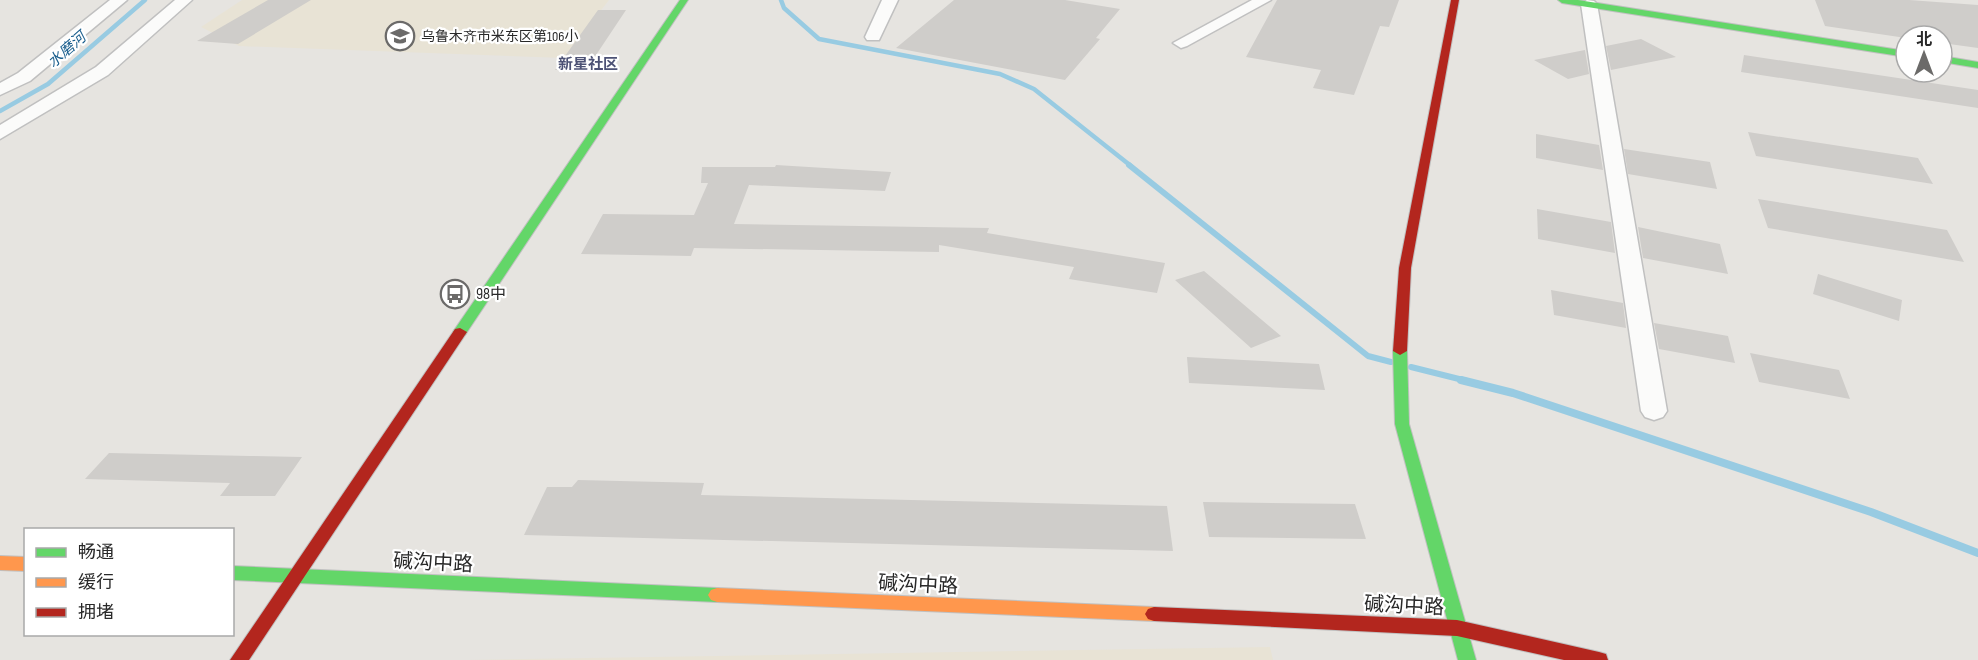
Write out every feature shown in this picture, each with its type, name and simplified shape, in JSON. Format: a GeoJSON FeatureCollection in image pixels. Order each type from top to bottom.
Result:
{"type":"FeatureCollection","features":[{"type":"Feature","properties":{"kind":"street"},"geometry":{"type":"LineString","coordinates":[[0,90],[24,77],[119,0]]}},
{"type":"Feature","properties":{"kind":"street"},"geometry":{"type":"LineString","coordinates":[[0,133],[102,71],[184,0]]}},
{"type":"Feature","properties":{"kind":"street"},"geometry":{"type":"LineString","coordinates":[[239,660],[684,0]]}},
{"type":"Feature","properties":{"kind":"street"},"geometry":{"type":"LineString","coordinates":[[873,37],[890,0]]}},
{"type":"Feature","properties":{"kind":"street"},"geometry":{"type":"LineString","coordinates":[[1182,43],[1263,0]]}},
{"type":"Feature","properties":{"kind":"street"},"geometry":{"type":"LineString","coordinates":[[1455,0],[1405,268],[1399,330],[1402,424],[1456,628],[1467,660]]}},
{"type":"Feature","properties":{"kind":"street"},"geometry":{"type":"LineString","coordinates":[[1562,0],[1894,52]]}},
{"type":"Feature","properties":{"kind":"street"},"geometry":{"type":"LineString","coordinates":[[1589,4],[1654,411]]}},
{"type":"Feature","properties":{"kind":"street"},"geometry":{"type":"LineString","coordinates":[[1954,61],[1978,65]]}},
{"type":"Feature","properties":{"kind":"street"},"geometry":{"type":"LineString","coordinates":[[0,562],[24,564]]}},
{"type":"Feature","properties":{"kind":"street","name":"碱沟中路"},"geometry":{"type":"LineString","coordinates":[[234,573],[1456,628],[1599,660]]}},
{"type":"Feature","properties":{"kind":"street"},"geometry":{"type":"LineString","coordinates":[[1456,628],[1474,660]]}},
{"type":"Feature","properties":{"kind":"shaded area","name":"乌鲁木齐市米东区第106小"},"geometry":{"type":"Polygon","coordinates":[[[242,0],[609,0],[564,58],[239,46],[201,27],[242,0]]]}},
{"type":"Feature","properties":{"kind":"shaded area"},"geometry":{"type":"Polygon","coordinates":[[[1270,647],[1273,660],[468,660],[1270,647]]]}},
{"type":"Feature","properties":{"kind":"building"},"geometry":{"type":"Polygon","coordinates":[[[268,0],[311,0],[238,44],[197,41],[268,0]]]}},
{"type":"Feature","properties":{"kind":"building"},"geometry":{"type":"Polygon","coordinates":[[[954,0],[1065,0],[1120,9],[1096,38],[1100,39],[1065,80],[896,48],[954,0]]]}},
{"type":"Feature","properties":{"kind":"building"},"geometry":{"type":"Polygon","coordinates":[[[1277,0],[1399,0],[1389,27],[1380,26],[1354,95],[1313,88],[1321,70],[1246,57],[1277,0]]]}},
{"type":"Feature","properties":{"kind":"building"},"geometry":{"type":"Polygon","coordinates":[[[1815,0],[1909,0],[1978,5],[1978,48],[1954,45],[1954,24],[1894,24],[1894,36],[1825,26],[1815,0]]]}},
{"type":"Feature","properties":{"kind":"building"},"geometry":{"type":"Polygon","coordinates":[[[598,10],[626,10],[586,70],[555,70],[598,10]]]}},
{"type":"Feature","properties":{"kind":"building"},"geometry":{"type":"Polygon","coordinates":[[[1641,39],[1676,57],[1611,70],[1606,46],[1641,39]]]}},
{"type":"Feature","properties":{"kind":"building"},"geometry":{"type":"Polygon","coordinates":[[[1585,50],[1589,74],[1568,79],[1534,60],[1585,50]]]}},
{"type":"Feature","properties":{"kind":"building"},"geometry":{"type":"Polygon","coordinates":[[[1744,55],[1894,77],[1894,84],[1938,84],[1978,90],[1978,108],[1741,72],[1744,55]]]}},
{"type":"Feature","properties":{"kind":"building"},"geometry":{"type":"Polygon","coordinates":[[[1748,132],[1918,158],[1933,184],[1756,156],[1748,132]]]}},
{"type":"Feature","properties":{"kind":"building"},"geometry":{"type":"Polygon","coordinates":[[[1536,134],[1599,145],[1603,170],[1536,158],[1536,134]]]}},
{"type":"Feature","properties":{"kind":"building"},"geometry":{"type":"Polygon","coordinates":[[[1624,149],[1710,162],[1717,189],[1628,174],[1624,149]]]}},
{"type":"Feature","properties":{"kind":"building"},"geometry":{"type":"Polygon","coordinates":[[[776,165],[891,172],[885,191],[749,185],[734,224],[989,228],[987,233],[1165,263],[1157,293],[1069,279],[1074,267],[939,245],[939,252],[694,248],[691,256],[581,254],[603,214],[694,215],[708,183],[701,183],[702,167],[775,167],[776,165]]]}},
{"type":"Feature","properties":{"kind":"building"},"geometry":{"type":"Polygon","coordinates":[[[1758,199],[1947,230],[1964,262],[1768,228],[1758,199]]]}},
{"type":"Feature","properties":{"kind":"building"},"geometry":{"type":"Polygon","coordinates":[[[1537,209],[1611,222],[1615,253],[1538,239],[1537,209]]]}},
{"type":"Feature","properties":{"kind":"building"},"geometry":{"type":"Polygon","coordinates":[[[1638,227],[1720,244],[1728,274],[1643,258],[1638,227]]]}},
{"type":"Feature","properties":{"kind":"building"},"geometry":{"type":"Polygon","coordinates":[[[1204,271],[1281,336],[1251,348],[1175,280],[1204,271]]]}},
{"type":"Feature","properties":{"kind":"building"},"geometry":{"type":"Polygon","coordinates":[[[1818,274],[1902,300],[1899,321],[1813,294],[1818,274]]]}},
{"type":"Feature","properties":{"kind":"building"},"geometry":{"type":"Polygon","coordinates":[[[1551,290],[1623,303],[1626,328],[1554,315],[1551,290]]]}},
{"type":"Feature","properties":{"kind":"building"},"geometry":{"type":"Polygon","coordinates":[[[1654,323],[1728,336],[1735,363],[1659,349],[1654,323]]]}},
{"type":"Feature","properties":{"kind":"building"},"geometry":{"type":"Polygon","coordinates":[[[1750,353],[1839,370],[1850,399],[1759,382],[1750,353]]]}},
{"type":"Feature","properties":{"kind":"building"},"geometry":{"type":"Polygon","coordinates":[[[1187,357],[1319,364],[1325,390],[1189,383],[1187,357]]]}},
{"type":"Feature","properties":{"kind":"building"},"geometry":{"type":"Polygon","coordinates":[[[109,453],[302,457],[275,496],[220,496],[230,483],[85,479],[109,453]]]}},
{"type":"Feature","properties":{"kind":"building"},"geometry":{"type":"Polygon","coordinates":[[[578,480],[704,483],[701,495],[1167,506],[1173,551],[524,535],[547,487],[572,487],[578,480]]]}},
{"type":"Feature","properties":{"kind":"building"},"geometry":{"type":"Polygon","coordinates":[[[1203,502],[1355,504],[1366,539],[1209,537],[1203,502]]]}},
{"type":"Feature","properties":{"kind":"waterway","name":"水磨河"},"geometry":{"type":"LineString","coordinates":[[0,111],[48,84],[145,0]]}},
{"type":"Feature","properties":{"kind":"waterway"},"geometry":{"type":"LineString","coordinates":[[781,0],[784,8],[819,39],[1000,74],[1034,89],[1131,166]]}},
{"type":"Feature","properties":{"kind":"waterway"},"geometry":{"type":"LineString","coordinates":[[1129,165],[1368,356],[1391,362]]}},
{"type":"Feature","properties":{"kind":"waterway"},"geometry":{"type":"LineString","coordinates":[[1411,367],[1467,381]]}},
{"type":"Feature","properties":{"kind":"waterway"},"geometry":{"type":"LineString","coordinates":[[1461,380],[1513,393],[1871,512],[1978,553]]}},
{"type":"Feature","properties":{"kind":"traffic: fast"},"geometry":{"type":"LineString","coordinates":[[460,332],[684,0]]}},
{"type":"Feature","properties":{"kind":"traffic: fast"},"geometry":{"type":"LineString","coordinates":[[1562,0],[1894,52]]}},
{"type":"Feature","properties":{"kind":"traffic: fast"},"geometry":{"type":"LineString","coordinates":[[1954,61],[1978,65]]}},
{"type":"Feature","properties":{"kind":"traffic: fast"},"geometry":{"type":"LineString","coordinates":[[1400,351],[1402,424],[1467,660]]}},
{"type":"Feature","properties":{"kind":"traffic: fast"},"geometry":{"type":"LineString","coordinates":[[234,573],[717,595]]}},
{"type":"Feature","properties":{"kind":"traffic: slow"},"geometry":{"type":"LineString","coordinates":[[0,563],[24,564]]}},
{"type":"Feature","properties":{"kind":"traffic: slow"},"geometry":{"type":"LineString","coordinates":[[717,595],[1154,614]]}},
{"type":"Feature","properties":{"kind":"traffic: jam"},"geometry":{"type":"LineString","coordinates":[[1400,351],[1405,268],[1455,0]]}},
{"type":"Feature","properties":{"kind":"traffic: jam"},"geometry":{"type":"LineString","coordinates":[[239,660],[460,332]]}},
{"type":"Feature","properties":{"kind":"traffic: jam"},"geometry":{"type":"LineString","coordinates":[[1154,614],[1457,628],[1599,660]]}},
{"type":"Feature","properties":{"kind":"place","name":"乌鲁木齐市米东区第106小"},"geometry":{"type":"Point","coordinates":[400,36]}},
{"type":"Feature","properties":{"kind":"place","name":"98中"},"geometry":{"type":"Point","coordinates":[455,294]}},
{"type":"Feature","properties":{"kind":"district","name":"新星社区"},"geometry":{"type":"Point","coordinates":[588,64]}}]}
